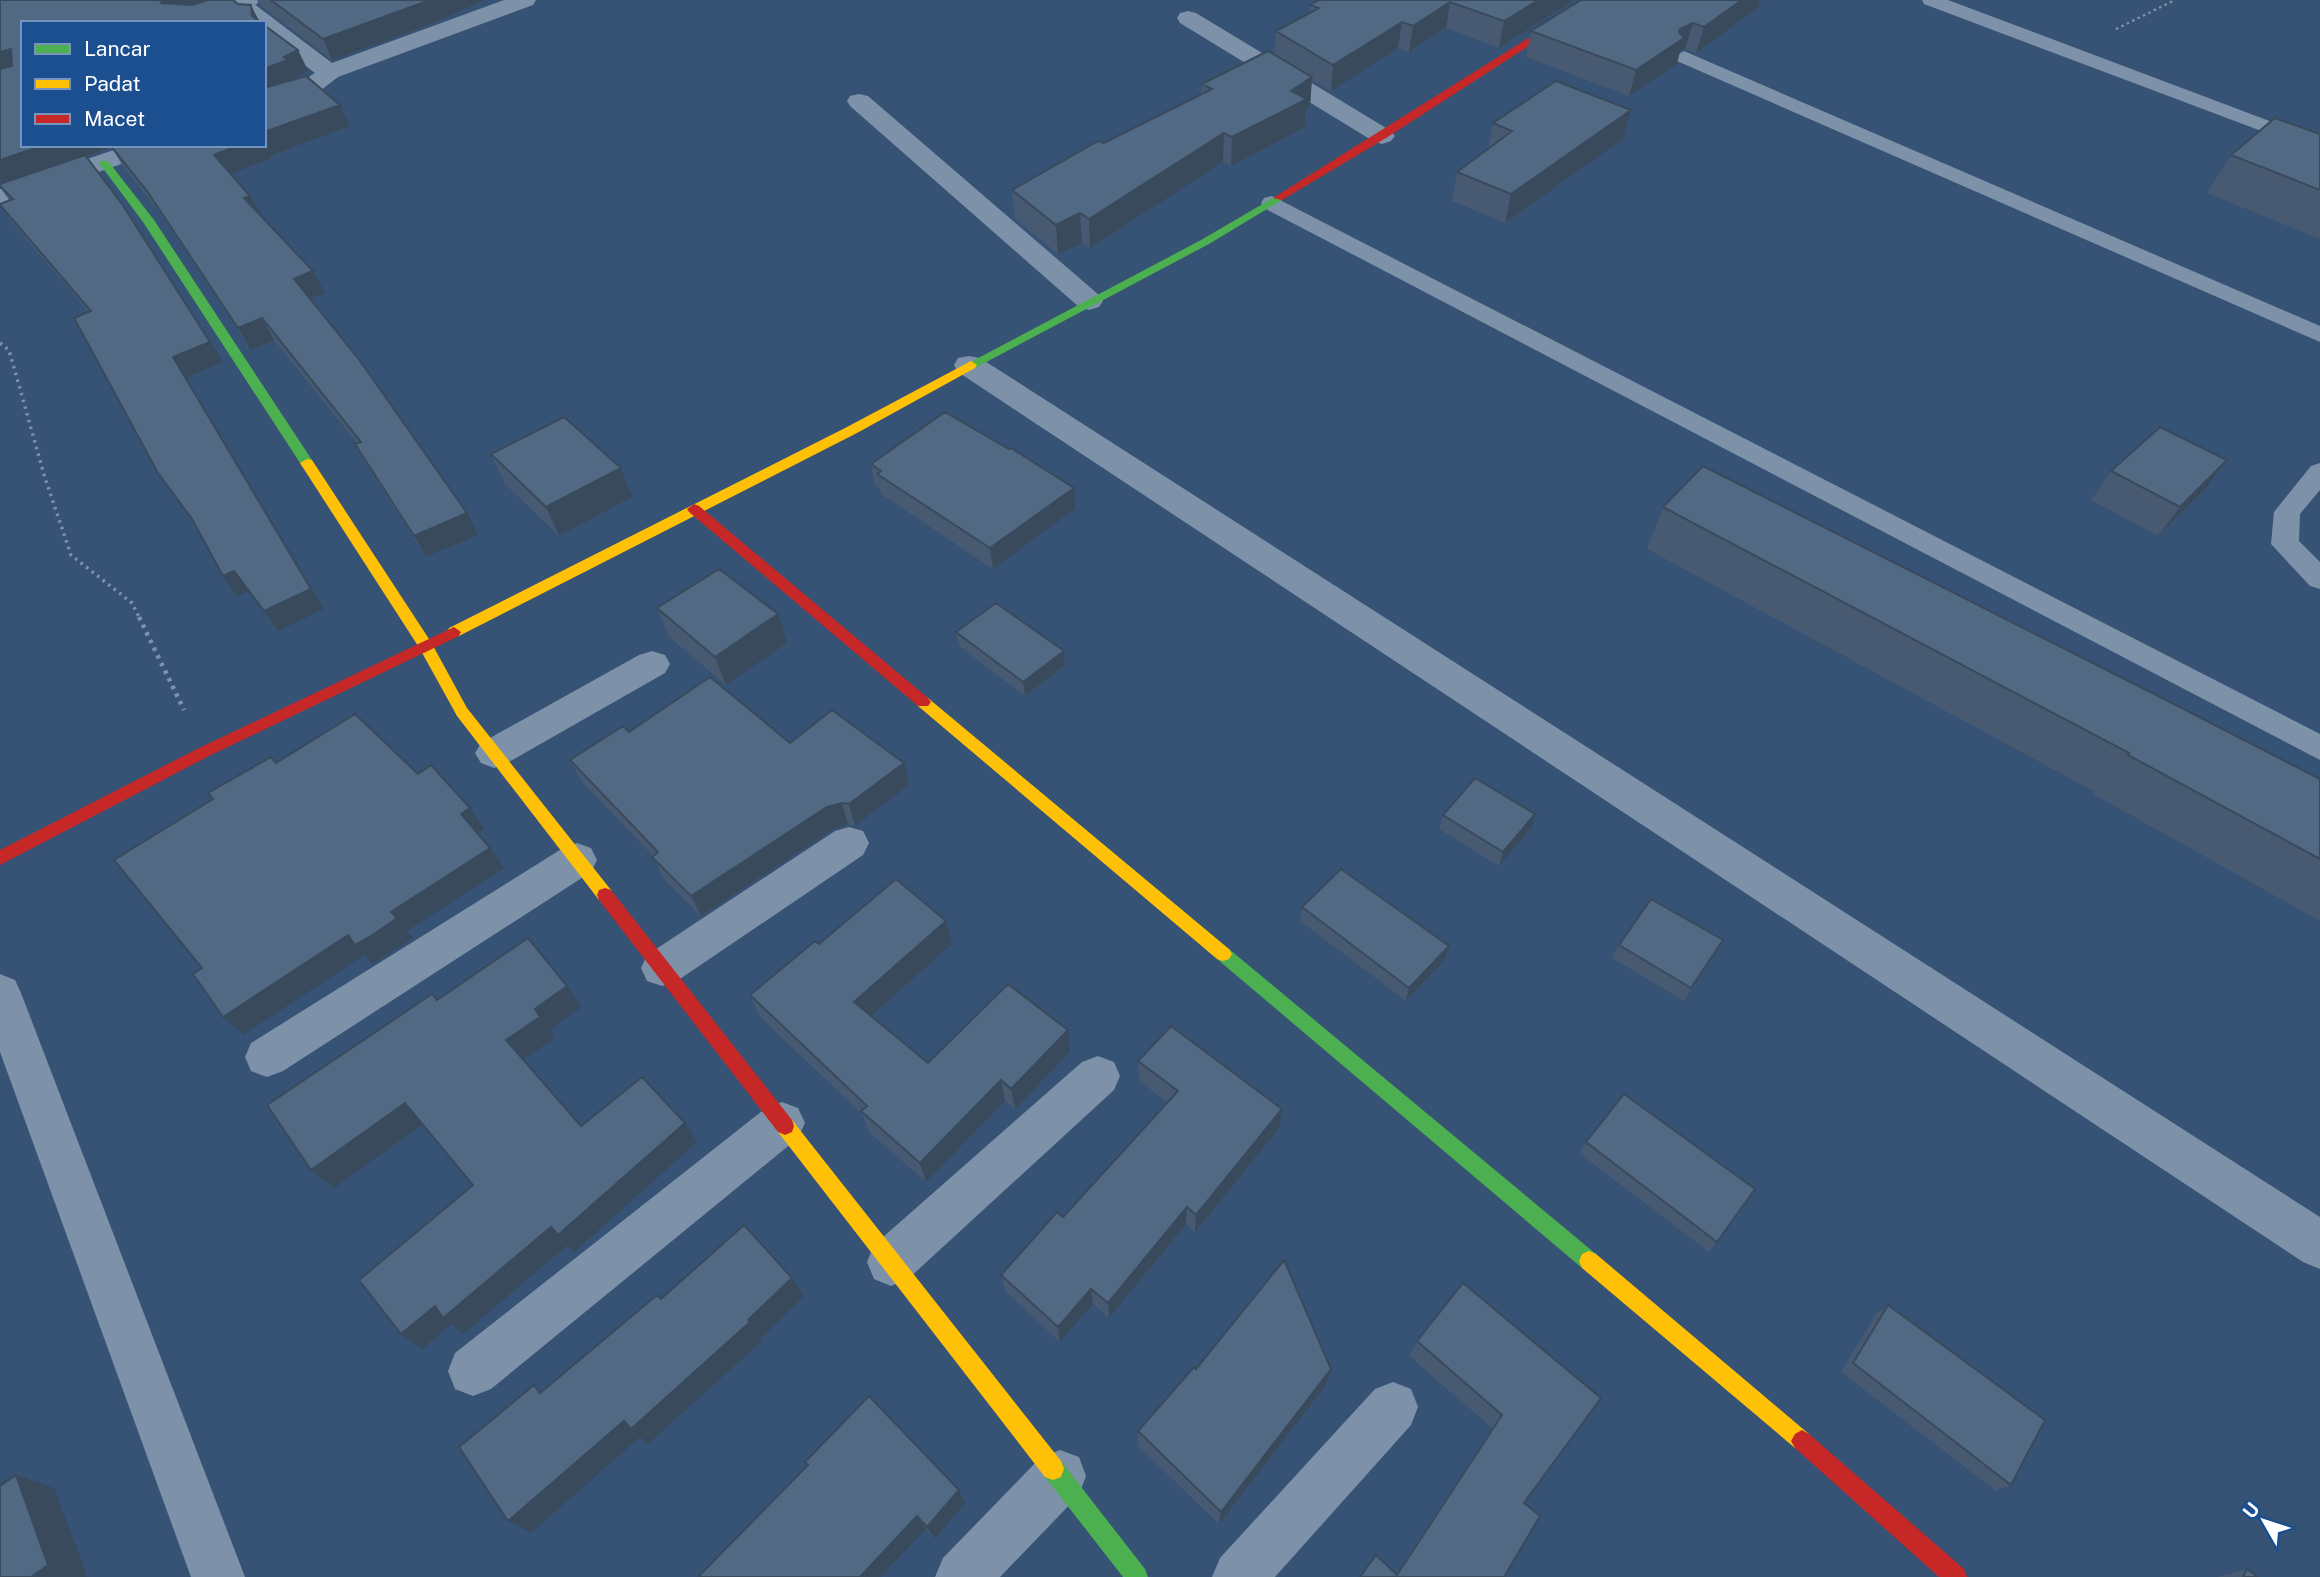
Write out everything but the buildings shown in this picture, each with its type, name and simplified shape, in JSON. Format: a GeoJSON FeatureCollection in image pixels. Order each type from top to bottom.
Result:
{"type":"FeatureCollection","features":[{"type":"Feature","properties":{"kind":"street"},"geometry":{"type":"LineString","coordinates":[[266,103],[309,88],[329,72],[525,0]]}},
{"type":"Feature","properties":{"kind":"street"},"geometry":{"type":"LineString","coordinates":[[0,858],[204,752],[426,646],[852,430],[1089,300],[1205,242],[1382,136],[1595,0]]}},
{"type":"Feature","properties":{"kind":"street"},"geometry":{"type":"LineString","coordinates":[[242,1],[329,72]]}},
{"type":"Feature","properties":{"kind":"street"},"geometry":{"type":"LineString","coordinates":[[1188,18],[1382,136]]}},
{"type":"Feature","properties":{"kind":"street"},"geometry":{"type":"LineString","coordinates":[[859,101],[1089,300]]}},
{"type":"Feature","properties":{"kind":"street"},"geometry":{"type":"LineString","coordinates":[[0,198],[148,147]]}},
{"type":"Feature","properties":{"kind":"street"},"geometry":{"type":"LineString","coordinates":[[104,163],[148,220],[426,646],[462,712],[1138,1577]]}},
{"type":"Feature","properties":{"kind":"street"},"geometry":{"type":"LineString","coordinates":[[969,365],[2320,1245]]}},
{"type":"Feature","properties":{"kind":"street"},"geometry":{"type":"LineString","coordinates":[[694,509],[1839,1472],[1956,1577]]}},
{"type":"Feature","properties":{"kind":"street"},"geometry":{"type":"LineString","coordinates":[[494,753],[652,664]]}},
{"type":"Feature","properties":{"kind":"street"},"geometry":{"type":"LineString","coordinates":[[662,968],[849,843]]}},
{"type":"Feature","properties":{"kind":"street"},"geometry":{"type":"LineString","coordinates":[[267,1057],[578,860]]}},
{"type":"Feature","properties":{"kind":"street"},"geometry":{"type":"LineString","coordinates":[[0,993],[218,1577]]}},
{"type":"Feature","properties":{"kind":"street"},"geometry":{"type":"LineString","coordinates":[[891,1262],[1098,1076]]}},
{"type":"Feature","properties":{"kind":"street"},"geometry":{"type":"LineString","coordinates":[[473,1371],[782,1122]]}},
{"type":"Feature","properties":{"kind":"street"},"geometry":{"type":"LineString","coordinates":[[1239,1577],[1393,1407]]}},
{"type":"Feature","properties":{"kind":"street"},"geometry":{"type":"LineString","coordinates":[[962,1577],[1060,1476]]}},
{"type":"Feature","properties":{"kind":"lane"},"geometry":{"type":"LineString","coordinates":[[1931,0],[2320,147]]}},
{"type":"Feature","properties":{"kind":"lane"},"geometry":{"type":"LineString","coordinates":[[189,21],[242,1]]}},
{"type":"Feature","properties":{"kind":"lane"},"geometry":{"type":"LineString","coordinates":[[1684,57],[2320,335]]}},
{"type":"Feature","properties":{"kind":"lane"},"geometry":{"type":"LineString","coordinates":[[1272,203],[2320,748]]}},
{"type":"Feature","properties":{"kind":"lane"},"geometry":{"type":"LineString","coordinates":[[2320,472],[2287,512],[2285,544],[2320,579]]}},
{"type":"Feature","properties":{"kind":"path"},"geometry":{"type":"LineString","coordinates":[[2069,52],[2175,0]]}},
{"type":"Feature","properties":{"kind":"path"},"geometry":{"type":"LineString","coordinates":[[0,343],[9,350],[45,478],[71,555],[132,603],[204,752]]}},
{"type":"Feature","properties":{"kind":"traffic: fast"},"geometry":{"type":"LineString","coordinates":[[104,163],[148,220],[307,463]]}},
{"type":"Feature","properties":{"kind":"traffic: fast"},"geometry":{"type":"LineString","coordinates":[[971,365],[1205,242],[1278,198]]}},
{"type":"Feature","properties":{"kind":"traffic: fast"},"geometry":{"type":"LineString","coordinates":[[1223,954],[1589,1261]]}},
{"type":"Feature","properties":{"kind":"traffic: fast"},"geometry":{"type":"LineString","coordinates":[[1053,1469],[1137,1577]]}},
{"type":"Feature","properties":{"kind":"traffic: slow"},"geometry":{"type":"LineString","coordinates":[[454,632],[852,430],[971,365]]}},
{"type":"Feature","properties":{"kind":"traffic: slow"},"geometry":{"type":"LineString","coordinates":[[307,463],[426,646],[462,712],[605,895]]}},
{"type":"Feature","properties":{"kind":"traffic: slow"},"geometry":{"type":"LineString","coordinates":[[923,702],[1223,954]]}},
{"type":"Feature","properties":{"kind":"traffic: slow"},"geometry":{"type":"LineString","coordinates":[[785,1126],[1053,1469]]}},
{"type":"Feature","properties":{"kind":"traffic: slow"},"geometry":{"type":"LineString","coordinates":[[1589,1261],[1802,1441]]}},
{"type":"Feature","properties":{"kind":"traffic: jam"},"geometry":{"type":"LineString","coordinates":[[1278,198],[1382,136],[1595,0]]}},
{"type":"Feature","properties":{"kind":"traffic: jam"},"geometry":{"type":"LineString","coordinates":[[694,509],[923,702]]}},
{"type":"Feature","properties":{"kind":"traffic: jam"},"geometry":{"type":"LineString","coordinates":[[0,858],[204,752],[454,632]]}},
{"type":"Feature","properties":{"kind":"traffic: jam"},"geometry":{"type":"LineString","coordinates":[[605,895],[785,1126]]}},
{"type":"Feature","properties":{"kind":"traffic: jam"},"geometry":{"type":"LineString","coordinates":[[1802,1441],[1956,1577]]}}]}
